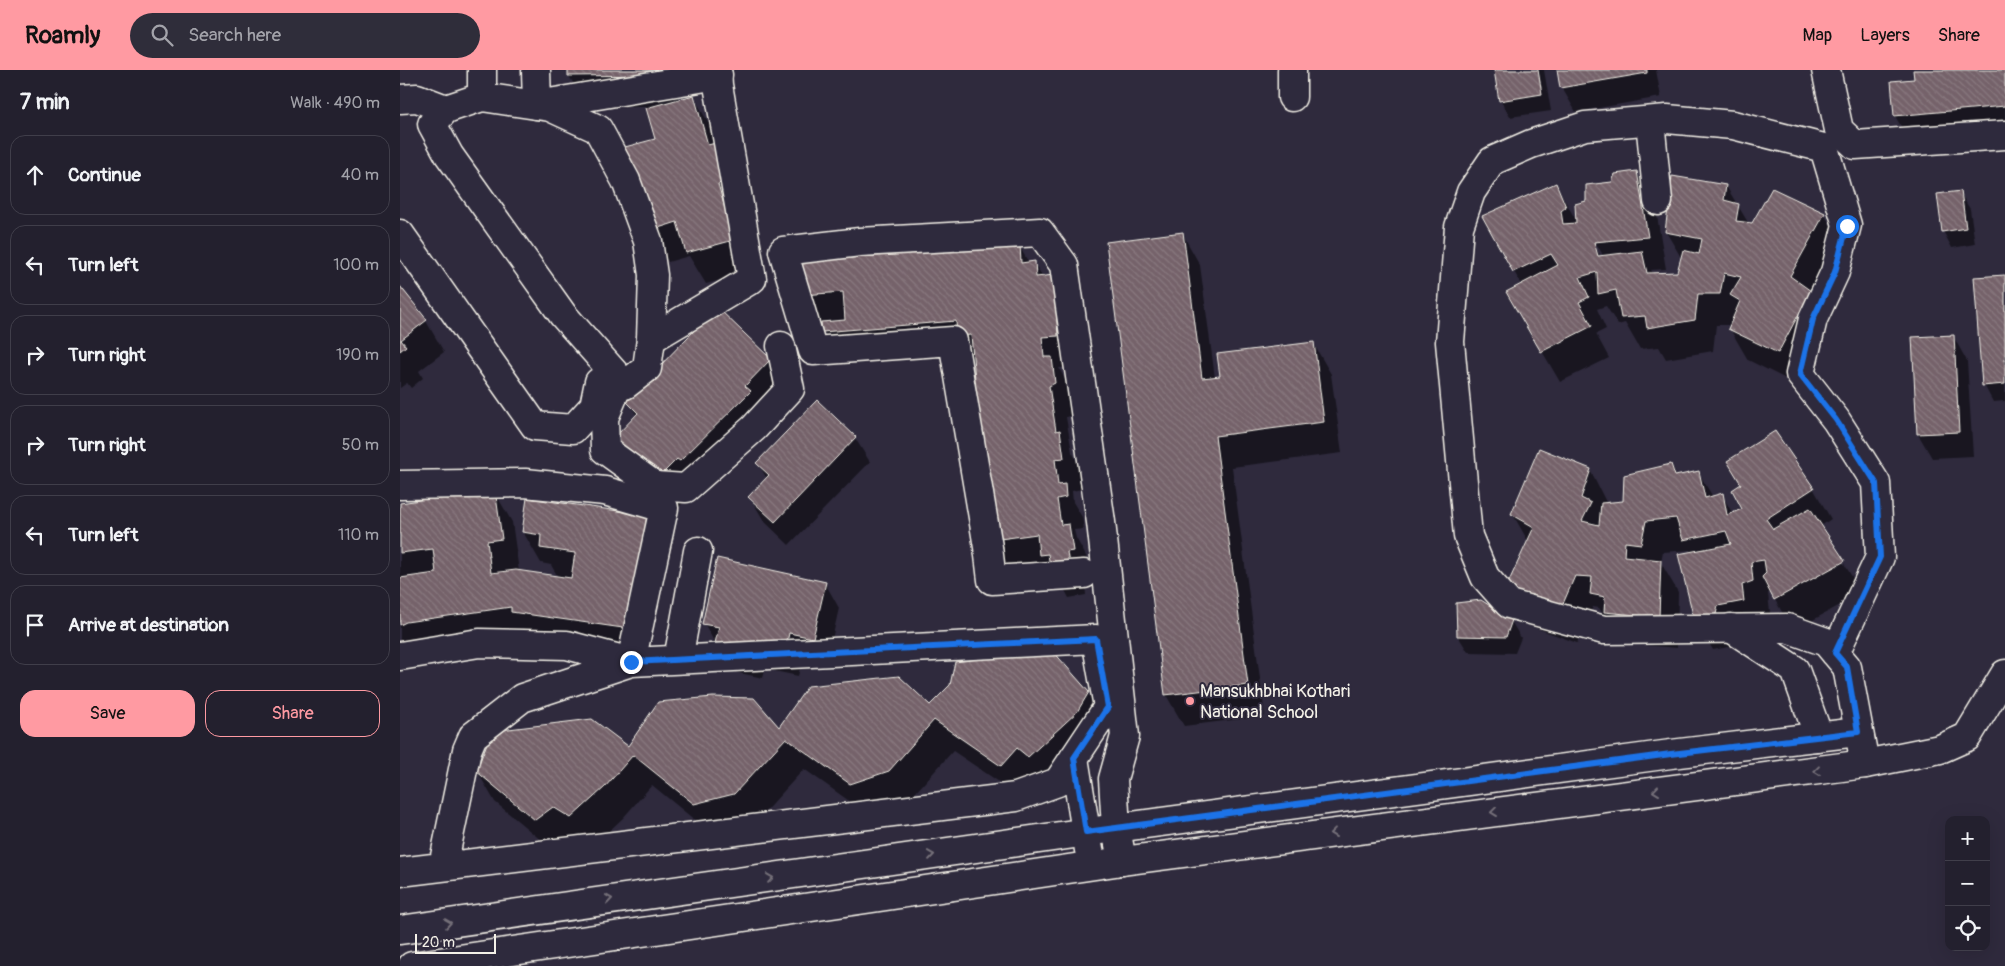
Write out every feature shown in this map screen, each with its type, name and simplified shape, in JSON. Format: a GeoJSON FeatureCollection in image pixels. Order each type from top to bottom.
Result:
{"type":"FeatureCollection","features":[{"type":"Feature","properties":{"kind":"street"},"geometry":{"type":"LineString","coordinates":[[482,70],[482,97]]}},
{"type":"Feature","properties":{"kind":"street"},"geometry":{"type":"LineString","coordinates":[[536,70],[537,105]]}},
{"type":"Feature","properties":{"kind":"street"},"geometry":{"type":"LineString","coordinates":[[1292,70],[1292,97]]}},
{"type":"Feature","properties":{"kind":"street"},"geometry":{"type":"LineString","coordinates":[[1826,70],[1840,130],[1855,145],[2005,135]]}},
{"type":"Feature","properties":{"kind":"street"},"geometry":{"type":"LineString","coordinates":[[537,105],[717,72],[752,279],[651,339]]}},
{"type":"Feature","properties":{"kind":"street"},"geometry":{"type":"LineString","coordinates":[[482,97],[550,107],[598,129],[626,181],[648,241],[654,275],[651,339],[647,368],[624,385],[563,316],[449,156],[432,124],[446,109],[482,97]]}},
{"type":"Feature","properties":{"kind":"street"},"geometry":{"type":"LineString","coordinates":[[400,99],[417,98],[446,109]]}},
{"type":"Feature","properties":{"kind":"street"},"geometry":{"type":"LineString","coordinates":[[1835,653],[1880,557],[1876,483],[1836,420],[1800,374],[1813,319],[1835,272],[1847,226],[1824,148],[1733,125],[1667,119],[1585,126],[1531,144],[1492,161],[1471,192],[1459,227],[1450,342],[1468,536],[1485,577],[1509,604],[1604,630],[1787,628],[1826,642],[1835,653],[1847,667],[1865,764]]}},
{"type":"Feature","properties":{"kind":"street"},"geometry":{"type":"LineString","coordinates":[[1650,121],[1658,201]]}},
{"type":"Feature","properties":{"kind":"street"},"geometry":{"type":"LineString","coordinates":[[1084,574],[992,580],[953,341],[813,351],[783,251],[860,242],[1040,232],[1064,264],[1101,522],[1125,736],[1113,779],[1116,828],[1122,861]]}},
{"type":"Feature","properties":{"kind":"street"},"geometry":{"type":"LineString","coordinates":[[400,234],[535,426],[574,429],[594,406],[611,370]]}},
{"type":"Feature","properties":{"kind":"street"},"geometry":{"type":"LineString","coordinates":[[611,370],[604,418],[605,450],[655,486],[686,488],[754,428],[790,389],[781,346]]}},
{"type":"Feature","properties":{"kind":"street"},"geometry":{"type":"LineString","coordinates":[[400,485],[525,482],[605,492],[664,508],[631,662]]}},
{"type":"Feature","properties":{"kind":"street"},"geometry":{"type":"LineString","coordinates":[[678,659],[698,551]]}},
{"type":"Feature","properties":{"kind":"street"},"geometry":{"type":"LineString","coordinates":[[1732,628],[1794,670],[1816,726],[1816,737]]}},
{"type":"Feature","properties":{"kind":"street"},"geometry":{"type":"LineString","coordinates":[[400,872],[1016,797],[1058,782],[1108,707],[1096,639],[631,662],[522,698],[474,736],[467,750],[443,866]]}},
{"type":"Feature","properties":{"kind":"street"},"geometry":{"type":"LineString","coordinates":[[400,656],[479,643],[567,645],[631,662]]}},
{"type":"Feature","properties":{"kind":"street"},"geometry":{"type":"LineString","coordinates":[[412,966],[569,954],[1122,861],[1865,764],[1940,749],[1967,737],[2005,674]]}},
{"type":"Feature","properties":{"kind":"street"},"geometry":{"type":"LineString","coordinates":[[400,930],[1086,832],[1858,732]]}},
{"type":"Feature","properties":{"kind":"street"},"geometry":{"type":"LineString","coordinates":[[1074,758],[1092,866]]}},
{"type":"Feature","properties":{"kind":"street"},"geometry":{"type":"LineString","coordinates":[[563,906],[569,954]]}},
{"type":"Feature","properties":{"kind":"building"},"geometry":{"type":"Polygon","coordinates":[[[568,70],[660,70],[660,75],[568,76],[568,70]]]}},
{"type":"Feature","properties":{"kind":"building"},"geometry":{"type":"Polygon","coordinates":[[[1494,70],[1538,70],[1542,94],[1499,101],[1494,70]]]}},
{"type":"Feature","properties":{"kind":"building"},"geometry":{"type":"Polygon","coordinates":[[[1557,70],[1647,70],[1647,73],[1560,88],[1557,70]]]}},
{"type":"Feature","properties":{"kind":"building"},"geometry":{"type":"Polygon","coordinates":[[[1913,70],[2005,70],[2005,106],[1894,116],[1891,81],[1914,79],[1913,70]]]}},
{"type":"Feature","properties":{"kind":"building"},"geometry":{"type":"Polygon","coordinates":[[[694,95],[708,145],[723,141],[734,179],[718,184],[734,240],[686,253],[677,222],[649,231],[625,147],[655,139],[646,108],[694,95]]]}},
{"type":"Feature","properties":{"kind":"building"},"geometry":{"type":"Polygon","coordinates":[[[1637,171],[1648,237],[1594,242],[1598,256],[1642,251],[1647,273],[1677,272],[1683,250],[1699,254],[1702,239],[1665,232],[1672,176],[1726,185],[1724,200],[1739,204],[1736,221],[1752,223],[1772,188],[1825,213],[1790,276],[1811,291],[1778,353],[1728,329],[1740,301],[1730,295],[1741,277],[1724,273],[1720,294],[1698,294],[1695,320],[1647,328],[1645,316],[1621,318],[1616,290],[1598,294],[1597,272],[1580,277],[1589,297],[1579,302],[1592,326],[1541,352],[1506,292],[1558,265],[1551,254],[1513,272],[1482,216],[1556,183],[1566,207],[1561,211],[1563,224],[1576,223],[1575,204],[1586,201],[1586,185],[1612,182],[1615,174],[1637,171]]]}},
{"type":"Feature","properties":{"kind":"building"},"geometry":{"type":"Polygon","coordinates":[[[1961,191],[1966,228],[1942,232],[1937,194],[1961,191]]]}},
{"type":"Feature","properties":{"kind":"building"},"geometry":{"type":"Polygon","coordinates":[[[1183,232],[1202,378],[1220,376],[1217,354],[1314,342],[1324,422],[1215,436],[1248,685],[1165,695],[1106,242],[1183,232]]]}},
{"type":"Feature","properties":{"kind":"building"},"geometry":{"type":"Polygon","coordinates":[[[1020,244],[1021,263],[1035,261],[1036,277],[1054,275],[1058,336],[1042,337],[1044,357],[1052,357],[1055,383],[1049,386],[1056,431],[1060,430],[1064,458],[1055,459],[1058,485],[1065,484],[1066,497],[1057,499],[1061,525],[1069,524],[1073,551],[1067,552],[1069,564],[1050,567],[1048,554],[1039,555],[1037,534],[1000,539],[990,547],[971,335],[957,336],[956,321],[822,332],[821,322],[845,320],[843,292],[803,295],[801,262],[1020,244]]]}},
{"type":"Feature","properties":{"kind":"building"},"geometry":{"type":"Polygon","coordinates":[[[2005,275],[2005,384],[1982,386],[1974,277],[2005,275]]]}},
{"type":"Feature","properties":{"kind":"building"},"geometry":{"type":"Polygon","coordinates":[[[400,286],[427,320],[401,340],[406,346],[400,351],[400,286]]]}},
{"type":"Feature","properties":{"kind":"building"},"geometry":{"type":"Polygon","coordinates":[[[717,307],[771,359],[745,386],[751,391],[680,461],[677,459],[658,478],[615,437],[638,413],[626,401],[717,307]]]}},
{"type":"Feature","properties":{"kind":"building"},"geometry":{"type":"Polygon","coordinates":[[[1954,335],[1959,432],[1917,434],[1912,337],[1954,335]]]}},
{"type":"Feature","properties":{"kind":"building"},"geometry":{"type":"Polygon","coordinates":[[[817,400],[856,437],[775,522],[748,497],[769,475],[756,463],[817,400]]]}},
{"type":"Feature","properties":{"kind":"building"},"geometry":{"type":"Polygon","coordinates":[[[1775,431],[1814,488],[1766,519],[1773,529],[1810,508],[1845,561],[1774,600],[1762,577],[1766,573],[1764,560],[1751,562],[1753,581],[1742,585],[1744,601],[1718,606],[1716,614],[1694,619],[1678,554],[1731,544],[1726,531],[1683,540],[1676,518],[1646,521],[1641,544],[1625,542],[1624,556],[1661,560],[1659,617],[1604,612],[1605,597],[1590,594],[1592,577],[1575,576],[1559,613],[1504,592],[1534,527],[1511,514],[1539,448],[1591,469],[1581,498],[1591,503],[1582,521],[1599,525],[1601,503],[1623,501],[1624,475],[1671,464],[1675,476],[1699,471],[1705,498],[1723,493],[1727,515],[1742,509],[1732,490],[1741,484],[1727,461],[1775,431]]]}},
{"type":"Feature","properties":{"kind":"building"},"geometry":{"type":"Polygon","coordinates":[[[495,489],[502,539],[487,541],[491,573],[516,570],[571,578],[575,553],[540,548],[541,535],[522,532],[527,498],[647,515],[630,629],[511,612],[511,607],[406,622],[400,625],[400,578],[436,573],[433,549],[400,553],[400,503],[495,489]]]}},
{"type":"Feature","properties":{"kind":"building"},"geometry":{"type":"Polygon","coordinates":[[[717,558],[826,582],[813,638],[789,633],[785,652],[714,647],[719,627],[702,624],[717,558]]]}},
{"type":"Feature","properties":{"kind":"building"},"geometry":{"type":"Polygon","coordinates":[[[1481,600],[1512,620],[1506,637],[1457,636],[1456,603],[1481,600]]]}},
{"type":"Feature","properties":{"kind":"building"},"geometry":{"type":"Polygon","coordinates":[[[1052,650],[1089,692],[1077,712],[1028,757],[1017,748],[1001,766],[934,720],[889,771],[850,784],[786,738],[734,794],[694,804],[633,755],[605,787],[571,818],[553,807],[535,820],[476,771],[492,731],[592,719],[628,746],[658,702],[713,697],[754,698],[779,727],[808,686],[899,676],[930,705],[950,685],[955,662],[1052,650]]]}},
{"type":"Feature","properties":{"kind":"place","name":"Mansukhbhai Kothari National School"},"geometry":{"type":"Point","coordinates":[1190,701]}},
{"type":"Feature","properties":{"kind":"route"},"geometry":{"type":"LineString","coordinates":[[631,662],[1096,639],[1108,707],[1074,758],[1086,832],[1671,754],[1858,732],[1847,667],[1835,653],[1880,557],[1876,483],[1836,420],[1800,374],[1813,319],[1835,272],[1847,226]]}}]}
